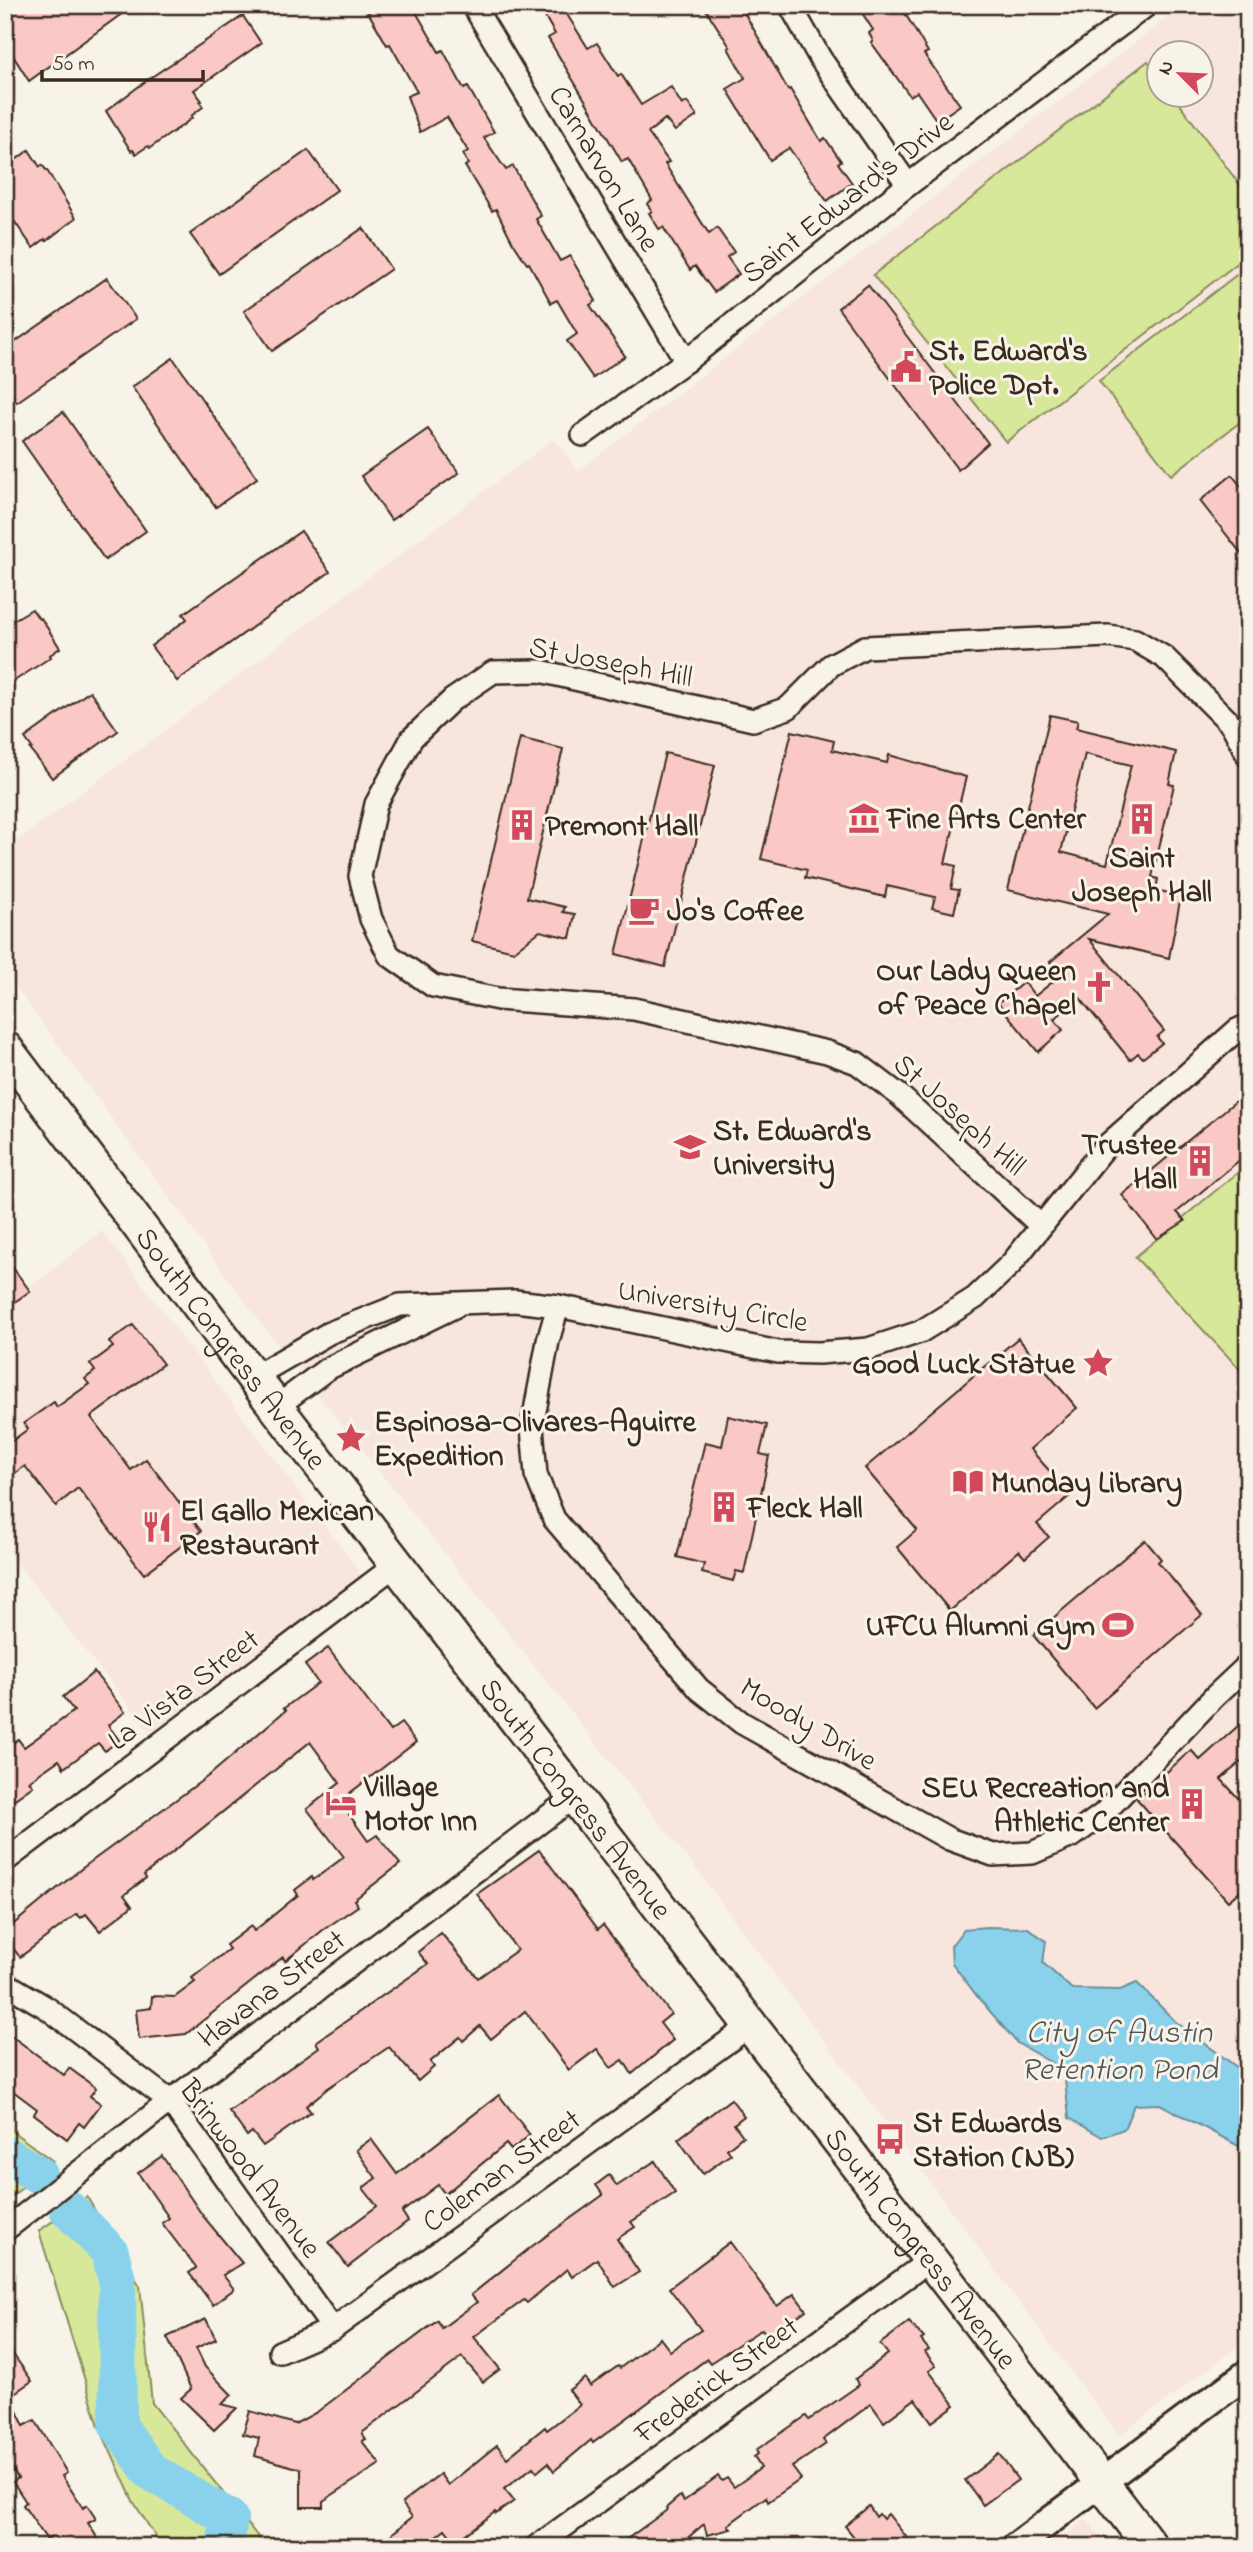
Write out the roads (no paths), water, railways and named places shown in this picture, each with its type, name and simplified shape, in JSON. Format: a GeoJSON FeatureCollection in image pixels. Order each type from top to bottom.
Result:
{"type":"FeatureCollection","features":[{"type":"Feature","properties":{"kind":"main road","name":"South Congress Avenue"},"geometry":{"type":"LineString","coordinates":[[5,1048],[253,1377],[1152,2547]]}},
{"type":"Feature","properties":{"kind":"street","name":"Carnarvon Lane"},"geometry":{"type":"LineString","coordinates":[[473,5],[686,361]]}},
{"type":"Feature","properties":{"kind":"street"},"geometry":{"type":"LineString","coordinates":[[789,5],[820,58],[908,185]]}},
{"type":"Feature","properties":{"kind":"street","name":"Saint Edward's Drive"},"geometry":{"type":"LineString","coordinates":[[583,435],[686,361],[908,185],[1147,5]]}},
{"type":"Feature","properties":{"kind":"street","name":"St Joseph Hill"},"geometry":{"type":"LineString","coordinates":[[1040,1225],[899,1095],[857,1063],[827,1052],[634,1009],[498,999],[433,986],[388,955],[371,919],[360,876],[376,804],[412,738],[452,700],[494,672],[540,671],[753,720],[788,708],[831,665],[865,647],[1108,636],[1135,640],[1164,657],[1232,725],[1248,756]]}},
{"type":"Feature","properties":{"kind":"street","name":"University Circle"},"geometry":{"type":"LineString","coordinates":[[253,1377],[329,1333],[400,1305],[515,1301],[558,1306],[778,1352],[819,1353],[868,1349],[920,1332],[975,1298],[1011,1264],[1105,1147],[1237,1030],[1248,1025]]}},
{"type":"Feature","properties":{"kind":"street","name":"University Circle"},"geometry":{"type":"LineString","coordinates":[[276,1407],[327,1369],[461,1304]]}},
{"type":"Feature","properties":{"kind":"street","name":"Moody Drive"},"geometry":{"type":"LineString","coordinates":[[558,1306],[548,1341],[532,1427],[536,1475],[554,1519],[699,1689],[742,1723],[949,1839],[993,1855],[1032,1853],[1074,1835],[1103,1814],[1248,1665]]}},
{"type":"Feature","properties":{"kind":"street","name":"La Vista Street"},"geometry":{"type":"LineString","coordinates":[[5,1861],[397,1564]]}},
{"type":"Feature","properties":{"kind":"street","name":"Havana Street"},"geometry":{"type":"LineString","coordinates":[[5,2230],[170,2101],[575,1796]]}},
{"type":"Feature","properties":{"kind":"street","name":"Brinwood Avenue"},"geometry":{"type":"LineString","coordinates":[[5,1983],[67,2022],[170,2101],[333,2329]]}},
{"type":"Feature","properties":{"kind":"street","name":"Coleman Street"},"geometry":{"type":"LineString","coordinates":[[280,2352],[333,2329],[751,2025]]}},
{"type":"Feature","properties":{"kind":"street","name":"Frederick Street"},"geometry":{"type":"LineString","coordinates":[[536,2547],[930,2260]]}},
{"type":"Feature","properties":{"kind":"street"},"geometry":{"type":"LineString","coordinates":[[1014,2547],[1248,2373]]}},
{"type":"Feature","properties":{"kind":"water","name":"City of Austin Retention Pond"},"geometry":{"type":"Polygon","coordinates":[[[1028,1928],[1046,1941],[1043,1963],[1072,1989],[1120,1990],[1137,1983],[1176,2022],[1238,2068],[1248,2069],[1248,2151],[1160,2104],[1134,2105],[1124,2129],[1102,2137],[1069,2118],[1064,2070],[1017,2043],[952,1963],[951,1946],[964,1929],[1028,1928]]]}},
{"type":"Feature","properties":{"kind":"waterway"},"geometry":{"type":"LineString","coordinates":[[5,2155],[39,2175]]}},
{"type":"Feature","properties":{"kind":"waterway"},"geometry":{"type":"LineString","coordinates":[[68,2209],[110,2252],[117,2280],[118,2425],[150,2471],[229,2518],[225,2547]]}},
{"type":"Feature","properties":{"kind":"place","name":"St. Edward's Police Dpt."},"geometry":{"type":"Point","coordinates":[906,367]}},
{"type":"Feature","properties":{"kind":"place","name":"Fine Arts Center"},"geometry":{"type":"Point","coordinates":[864,818]}},
{"type":"Feature","properties":{"kind":"place","name":"Saint Joseph Hall"},"geometry":{"type":"Point","coordinates":[1142,819]}},
{"type":"Feature","properties":{"kind":"place","name":"Premont Hall"},"geometry":{"type":"Point","coordinates":[522,825]}},
{"type":"Feature","properties":{"kind":"place","name":"Jo's Coffee"},"geometry":{"type":"Point","coordinates":[644,910]}},
{"type":"Feature","properties":{"kind":"place","name":"Our Lady Queen of Peace Chapel"},"geometry":{"type":"Point","coordinates":[1099,987]}},
{"type":"Feature","properties":{"kind":"place","name":"St. Edward's University"},"geometry":{"type":"Point","coordinates":[690,1147]}},
{"type":"Feature","properties":{"kind":"place","name":"Trustee Hall"},"geometry":{"type":"Point","coordinates":[1200,1161]}},
{"type":"Feature","properties":{"kind":"place","name":"Good Luck Statue"},"geometry":{"type":"Point","coordinates":[1098,1363]}},
{"type":"Feature","properties":{"kind":"place","name":"Espinosa-Olivares-Aguirre Expedition"},"geometry":{"type":"Point","coordinates":[351,1438]}},
{"type":"Feature","properties":{"kind":"place","name":"Munday Library"},"geometry":{"type":"Point","coordinates":[968,1482]}},
{"type":"Feature","properties":{"kind":"place","name":"Fleck Hall"},"geometry":{"type":"Point","coordinates":[724,1507]}},
{"type":"Feature","properties":{"kind":"place","name":"El Gallo Mexican Restaurant"},"geometry":{"type":"Point","coordinates":[157,1527]}},
{"type":"Feature","properties":{"kind":"place","name":"UFCU Alumni Gym"},"geometry":{"type":"Point","coordinates":[1118,1625]}},
{"type":"Feature","properties":{"kind":"place","name":"Village Motor Inn"},"geometry":{"type":"Point","coordinates":[341,1803]}},
{"type":"Feature","properties":{"kind":"place","name":"SEU Recreation and Athletic Center"},"geometry":{"type":"Point","coordinates":[1192,1804]}},
{"type":"Feature","properties":{"kind":"place","name":"St Edwards Station (NB)"},"geometry":{"type":"Point","coordinates":[890,2139]}}]}
